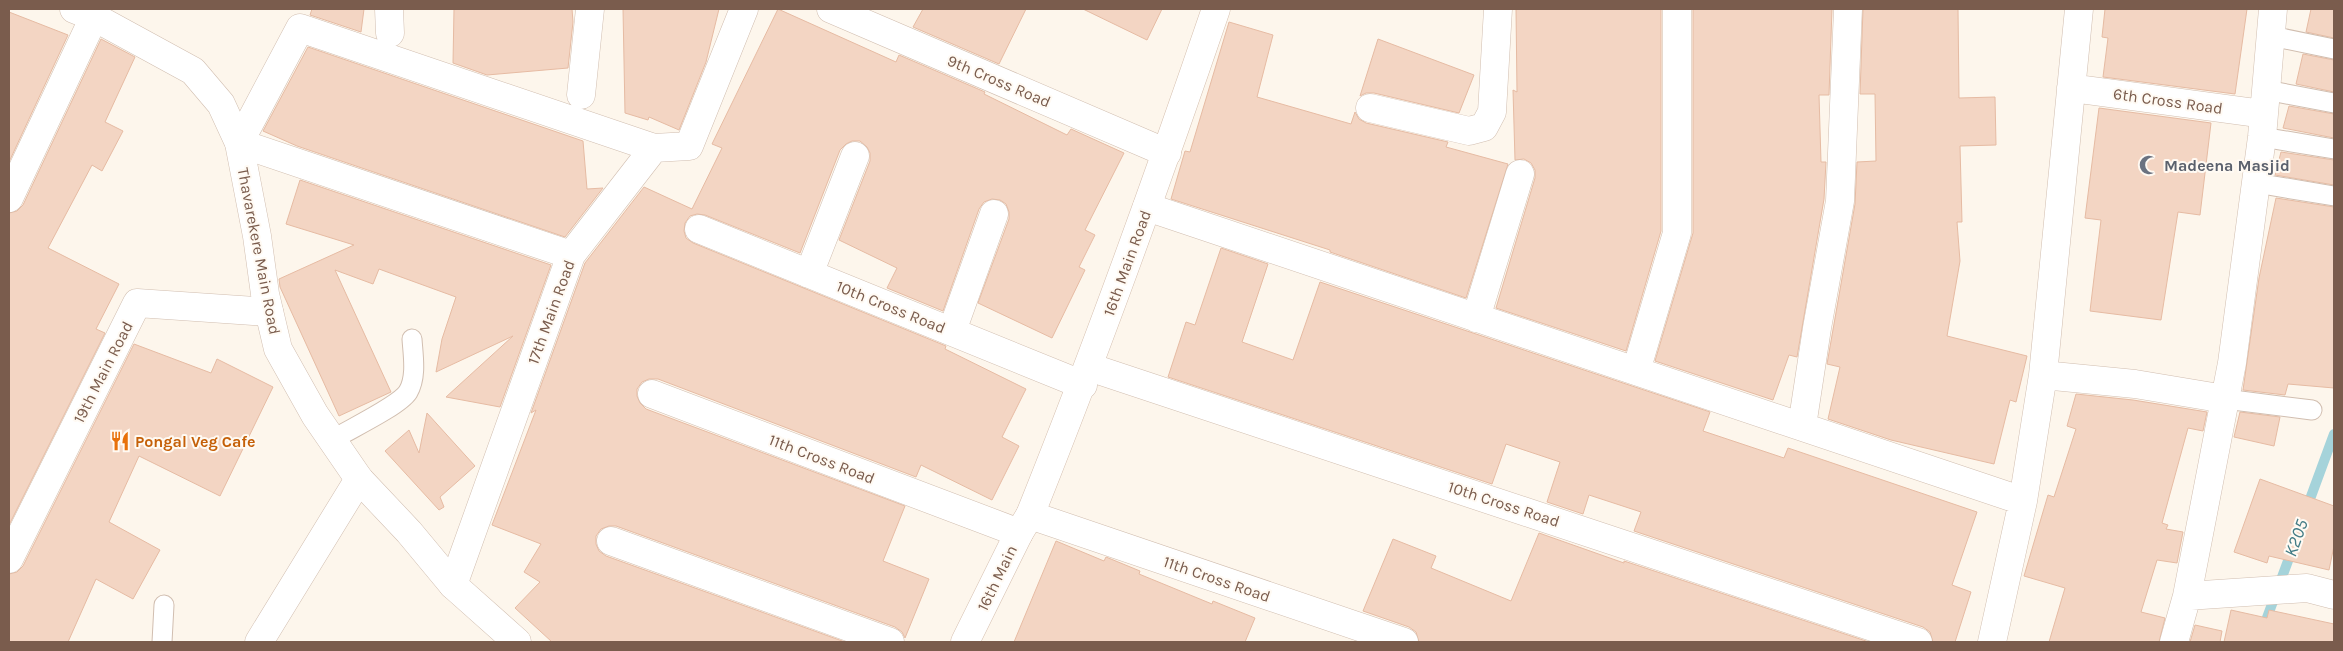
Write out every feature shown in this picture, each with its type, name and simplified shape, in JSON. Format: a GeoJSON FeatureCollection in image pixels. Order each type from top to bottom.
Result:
{"type":"FeatureCollection","features":[{"type":"Feature","properties":{"kind":"street"},"geometry":{"type":"LineString","coordinates":[[581,95],[590,9]]}},
{"type":"Feature","properties":{"kind":"street"},"geometry":{"type":"LineString","coordinates":[[571,255],[239,143],[300,28],[654,148],[690,146],[744,9]]}},
{"type":"Feature","properties":{"kind":"street","name":"9th Cross Road"},"geometry":{"type":"LineString","coordinates":[[831,9],[1167,153]]}},
{"type":"Feature","properties":{"kind":"street","name":"16th Main Road"},"geometry":{"type":"LineString","coordinates":[[1025,524],[1086,376],[1167,153],[1216,9]]}},
{"type":"Feature","properties":{"kind":"street"},"geometry":{"type":"LineString","coordinates":[[1370,108],[1470,131],[1484,127],[1492,112],[1498,9]]}},
{"type":"Feature","properties":{"kind":"street"},"geometry":{"type":"LineString","coordinates":[[1636,371],[1677,234],[1677,9]]}},
{"type":"Feature","properties":{"kind":"street"},"geometry":{"type":"LineString","coordinates":[[1802,426],[1817,328],[1840,202],[1848,9]]}},
{"type":"Feature","properties":{"kind":"street"},"geometry":{"type":"LineString","coordinates":[[1992,642],[2023,501],[2043,375],[2079,9]]}},
{"type":"Feature","properties":{"kind":"street"},"geometry":{"type":"LineString","coordinates":[[2174,642],[2187,596],[2232,363],[2264,114],[2273,9]]}},
{"type":"Feature","properties":{"kind":"street"},"geometry":{"type":"LineString","coordinates":[[9,198],[84,13]]}},
{"type":"Feature","properties":{"kind":"street","name":"Thavarekere Main Road"},"geometry":{"type":"LineString","coordinates":[[84,13],[193,71],[221,104],[239,143],[269,312],[278,349],[315,415],[359,478],[409,532],[453,584],[517,642]]}},
{"type":"Feature","properties":{"kind":"street","name":"6th Cross Road"},"geometry":{"type":"LineString","coordinates":[[2071,88],[2264,114]]}},
{"type":"Feature","properties":{"kind":"street","name":"17th Main Road"},"geometry":{"type":"LineString","coordinates":[[453,584],[571,255],[654,148]]}},
{"type":"Feature","properties":{"kind":"street"},"geometry":{"type":"LineString","coordinates":[[809,274],[855,156]]}},
{"type":"Feature","properties":{"kind":"street"},"geometry":{"type":"LineString","coordinates":[[1476,318],[1520,174]]}},
{"type":"Feature","properties":{"kind":"street"},"geometry":{"type":"LineString","coordinates":[[1147,207],[2023,501]]}},
{"type":"Feature","properties":{"kind":"street"},"geometry":{"type":"LineString","coordinates":[[952,331],[994,214]]}},
{"type":"Feature","properties":{"kind":"street","name":"10th Cross Road"},"geometry":{"type":"LineString","coordinates":[[699,229],[952,331],[1086,376],[1918,642]]}},
{"type":"Feature","properties":{"kind":"street","name":"19th Main Road"},"geometry":{"type":"LineString","coordinates":[[9,558],[137,303],[269,312]]}},
{"type":"Feature","properties":{"kind":"street"},"geometry":{"type":"LineString","coordinates":[[2043,375],[2135,384],[2225,398]]}},
{"type":"Feature","properties":{"kind":"street","name":"11th Cross Road"},"geometry":{"type":"LineString","coordinates":[[652,394],[1025,524],[1404,642]]}},
{"type":"Feature","properties":{"kind":"street"},"geometry":{"type":"LineString","coordinates":[[259,642],[359,478]]}},
{"type":"Feature","properties":{"kind":"street","name":"16th Main"},"geometry":{"type":"LineString","coordinates":[[966,642],[1025,524]]}},
{"type":"Feature","properties":{"kind":"street"},"geometry":{"type":"LineString","coordinates":[[611,541],[890,642]]}},
{"type":"Feature","properties":{"kind":"street"},"geometry":{"type":"LineString","coordinates":[[2187,596],[2307,588],[2334,595]]}},
{"type":"Feature","properties":{"kind":"lane"},"geometry":{"type":"LineString","coordinates":[[2271,36],[2334,49]]}},
{"type":"Feature","properties":{"kind":"lane"},"geometry":{"type":"LineString","coordinates":[[2264,114],[2334,103]]}},
{"type":"Feature","properties":{"kind":"lane"},"geometry":{"type":"LineString","coordinates":[[2264,114],[2334,149]]}},
{"type":"Feature","properties":{"kind":"lane"},"geometry":{"type":"LineString","coordinates":[[2256,183],[2334,196]]}},
{"type":"Feature","properties":{"kind":"lane"},"geometry":{"type":"LineString","coordinates":[[332,440],[397,402],[408,392],[414,364],[412,339]]}},
{"type":"Feature","properties":{"kind":"lane"},"geometry":{"type":"LineString","coordinates":[[2225,398],[2312,410]]}},
{"type":"Feature","properties":{"kind":"lane"},"geometry":{"type":"LineString","coordinates":[[162,642],[164,605]]}},
{"type":"Feature","properties":{"kind":"building"},"geometry":{"type":"Polygon","coordinates":[[[312,9],[364,9],[361,32],[310,15],[312,9]]]}},
{"type":"Feature","properties":{"kind":"building"},"geometry":{"type":"Polygon","coordinates":[[[454,9],[572,9],[573,22],[568,68],[487,75],[453,63],[454,9]]]}},
{"type":"Feature","properties":{"kind":"building"},"geometry":{"type":"Polygon","coordinates":[[[623,9],[719,9],[706,62],[679,130],[649,117],[648,120],[625,113],[623,9]]]}},
{"type":"Feature","properties":{"kind":"building"},"geometry":{"type":"Polygon","coordinates":[[[778,9],[896,62],[899,55],[985,92],[984,94],[1067,135],[1071,129],[1124,153],[1085,230],[1095,235],[1079,267],[1085,270],[1052,338],[978,303],[1009,219],[1006,204],[1000,200],[992,199],[984,202],[979,209],[943,311],[887,288],[897,268],[839,240],[870,161],[870,153],[867,147],[860,141],[852,141],[840,150],[800,253],[705,215],[697,214],[690,216],[685,223],[684,231],[686,238],[693,243],[946,346],[945,349],[1026,389],[1002,437],[1019,446],[992,500],[921,465],[916,477],[658,379],[649,379],[642,382],[637,389],[640,403],[646,409],[905,506],[883,561],[929,579],[905,638],[902,632],[895,627],[616,526],[609,526],[601,529],[596,536],[596,544],[599,551],[606,556],[845,642],[552,642],[515,608],[540,582],[524,572],[541,544],[492,525],[536,410],[531,413],[585,263],[644,187],[692,209],[722,148],[712,144],[778,9]]]}},
{"type":"Feature","properties":{"kind":"building"},"geometry":{"type":"Polygon","coordinates":[[[923,9],[1026,9],[999,64],[913,27],[923,9]]]}},
{"type":"Feature","properties":{"kind":"building"},"geometry":{"type":"Polygon","coordinates":[[[1083,9],[1162,9],[1147,40],[1083,9]]]}},
{"type":"Feature","properties":{"kind":"building"},"geometry":{"type":"Polygon","coordinates":[[[1516,9],[1661,9],[1661,231],[1626,351],[1496,308],[1535,178],[1535,170],[1531,163],[1524,159],[1515,160],[1513,90],[1517,92],[1516,9]]]}},
{"type":"Feature","properties":{"kind":"building"},"geometry":{"type":"Polygon","coordinates":[[[1693,9],[1832,9],[1829,95],[1819,95],[1821,162],[1826,162],[1824,199],[1797,357],[1789,355],[1773,400],[1655,361],[1693,233],[1693,9]]]}},
{"type":"Feature","properties":{"kind":"building"},"geometry":{"type":"Polygon","coordinates":[[[1863,9],[1958,9],[1959,98],[1995,97],[1996,145],[1960,146],[1962,222],[1957,222],[1960,261],[1947,336],[2027,356],[2016,402],[2010,400],[1994,464],[1891,440],[1828,419],[1840,367],[1827,364],[1855,204],[1857,162],[1876,161],[1875,94],[1860,94],[1863,9]]]}},
{"type":"Feature","properties":{"kind":"building"},"geometry":{"type":"Polygon","coordinates":[[[2105,9],[2247,9],[2235,94],[2103,77],[2108,38],[2102,37],[2105,9]]]}},
{"type":"Feature","properties":{"kind":"building"},"geometry":{"type":"Polygon","coordinates":[[[2311,9],[2334,9],[2334,38],[2306,32],[2311,9]]]}},
{"type":"Feature","properties":{"kind":"building"},"geometry":{"type":"Polygon","coordinates":[[[9,12],[68,35],[9,162],[9,12]]]}},
{"type":"Feature","properties":{"kind":"building"},"geometry":{"type":"Polygon","coordinates":[[[1229,22],[1273,35],[1257,97],[1351,124],[1355,112],[1359,119],[1366,123],[1448,142],[1446,147],[1508,164],[1466,298],[1330,252],[1330,250],[1171,199],[1185,151],[1190,152],[1229,22]]]}},
{"type":"Feature","properties":{"kind":"building"},"geometry":{"type":"Polygon","coordinates":[[[101,39],[135,57],[105,122],[123,131],[102,171],[92,165],[48,248],[119,284],[96,329],[105,333],[9,525],[9,213],[17,211],[23,205],[101,39]]]}},
{"type":"Feature","properties":{"kind":"building"},"geometry":{"type":"Polygon","coordinates":[[[1378,39],[1474,75],[1459,113],[1374,93],[1366,93],[1360,96],[1378,39]]]}},
{"type":"Feature","properties":{"kind":"building"},"geometry":{"type":"Polygon","coordinates":[[[308,47],[583,141],[587,189],[603,188],[565,237],[297,146],[263,131],[308,47]]]}},
{"type":"Feature","properties":{"kind":"building"},"geometry":{"type":"Polygon","coordinates":[[[2303,54],[2334,60],[2334,92],[2296,84],[2303,54]]]}},
{"type":"Feature","properties":{"kind":"building"},"geometry":{"type":"Polygon","coordinates":[[[2289,106],[2334,114],[2334,138],[2283,128],[2289,106]]]}},
{"type":"Feature","properties":{"kind":"building"},"geometry":{"type":"Polygon","coordinates":[[[2099,108],[2211,123],[2200,215],[2178,212],[2161,320],[2090,311],[2101,220],[2085,218],[2099,108]]]}},
{"type":"Feature","properties":{"kind":"building"},"geometry":{"type":"Polygon","coordinates":[[[2281,152],[2334,160],[2334,185],[2275,175],[2281,152]]]}},
{"type":"Feature","properties":{"kind":"building"},"geometry":{"type":"Polygon","coordinates":[[[300,180],[551,265],[500,407],[446,397],[513,336],[436,372],[442,339],[456,297],[379,269],[373,284],[335,270],[391,392],[339,416],[280,287],[279,279],[354,245],[286,224],[300,180]]]}},
{"type":"Feature","properties":{"kind":"building"},"geometry":{"type":"Polygon","coordinates":[[[2276,198],[2334,207],[2334,388],[2288,384],[2285,395],[2243,390],[2259,278],[2276,198]]]}},
{"type":"Feature","properties":{"kind":"building"},"geometry":{"type":"Polygon","coordinates":[[[1221,248],[1268,264],[1242,342],[1293,360],[1320,282],[1710,412],[1703,431],[1784,458],[1788,448],[1977,512],[1952,585],[1971,592],[1955,642],[1933,642],[1930,632],[1923,627],[1634,531],[1641,512],[1589,495],[1583,514],[1547,502],[1560,462],[1506,444],[1492,484],[1168,377],[1186,322],[1195,325],[1221,248]]]}},
{"type":"Feature","properties":{"kind":"building"},"geometry":{"type":"Polygon","coordinates":[[[134,344],[211,373],[217,359],[273,387],[220,496],[139,456],[109,522],[160,550],[133,599],[96,579],[68,642],[9,642],[9,574],[17,572],[23,566],[134,344]]]}},
{"type":"Feature","properties":{"kind":"building"},"geometry":{"type":"Polygon","coordinates":[[[2076,394],[2133,400],[2207,412],[2203,431],[2188,428],[2162,523],[2168,525],[2166,529],[2183,532],[2177,563],[2157,560],[2141,612],[2165,618],[2159,642],[2049,642],[2065,588],[2024,576],[2048,495],[2054,497],[2076,429],[2067,426],[2076,394]]]}},
{"type":"Feature","properties":{"kind":"building"},"geometry":{"type":"Polygon","coordinates":[[[2240,412],[2280,417],[2274,446],[2234,437],[2240,412]]]}},
{"type":"Feature","properties":{"kind":"building"},"geometry":{"type":"Polygon","coordinates":[[[427,413],[475,466],[440,497],[444,507],[439,510],[385,451],[409,430],[419,453],[427,413]]]}},
{"type":"Feature","properties":{"kind":"building"},"geometry":{"type":"Polygon","coordinates":[[[2260,479],[2334,506],[2334,546],[2329,570],[2269,556],[2267,563],[2234,552],[2260,479]]]}},
{"type":"Feature","properties":{"kind":"building"},"geometry":{"type":"Polygon","coordinates":[[[1539,533],[1624,563],[1624,561],[1869,642],[1419,642],[1416,632],[1409,627],[1363,611],[1393,539],[1436,556],[1431,568],[1511,601],[1539,533]]]}},
{"type":"Feature","properties":{"kind":"building"},"geometry":{"type":"Polygon","coordinates":[[[1056,541],[1104,561],[1106,557],[1140,571],[1139,574],[1212,604],[1213,601],[1255,618],[1245,642],[1014,642],[1056,541]]]}},
{"type":"Feature","properties":{"kind":"building"},"geometry":{"type":"Polygon","coordinates":[[[2231,610],[2267,618],[2269,610],[2334,624],[2334,642],[2224,642],[2231,610]]]}},
{"type":"Feature","properties":{"kind":"building"},"geometry":{"type":"Polygon","coordinates":[[[2195,625],[2222,631],[2220,642],[2190,642],[2195,625]]]}},
{"type":"Feature","properties":{"kind":"waterway","name":"K205"},"geometry":{"type":"LineString","coordinates":[[2306,510],[2334,434]]}},
{"type":"Feature","properties":{"kind":"waterway","name":"K205"},"geometry":{"type":"LineString","coordinates":[[2258,642],[2292,550]]}},
{"type":"Feature","properties":{"kind":"place","name":"Madeena Masjid"},"geometry":{"type":"Point","coordinates":[2149,165]}},
{"type":"Feature","properties":{"kind":"place","name":"Pongal Veg Cafe"},"geometry":{"type":"Point","coordinates":[120,441]}}]}
